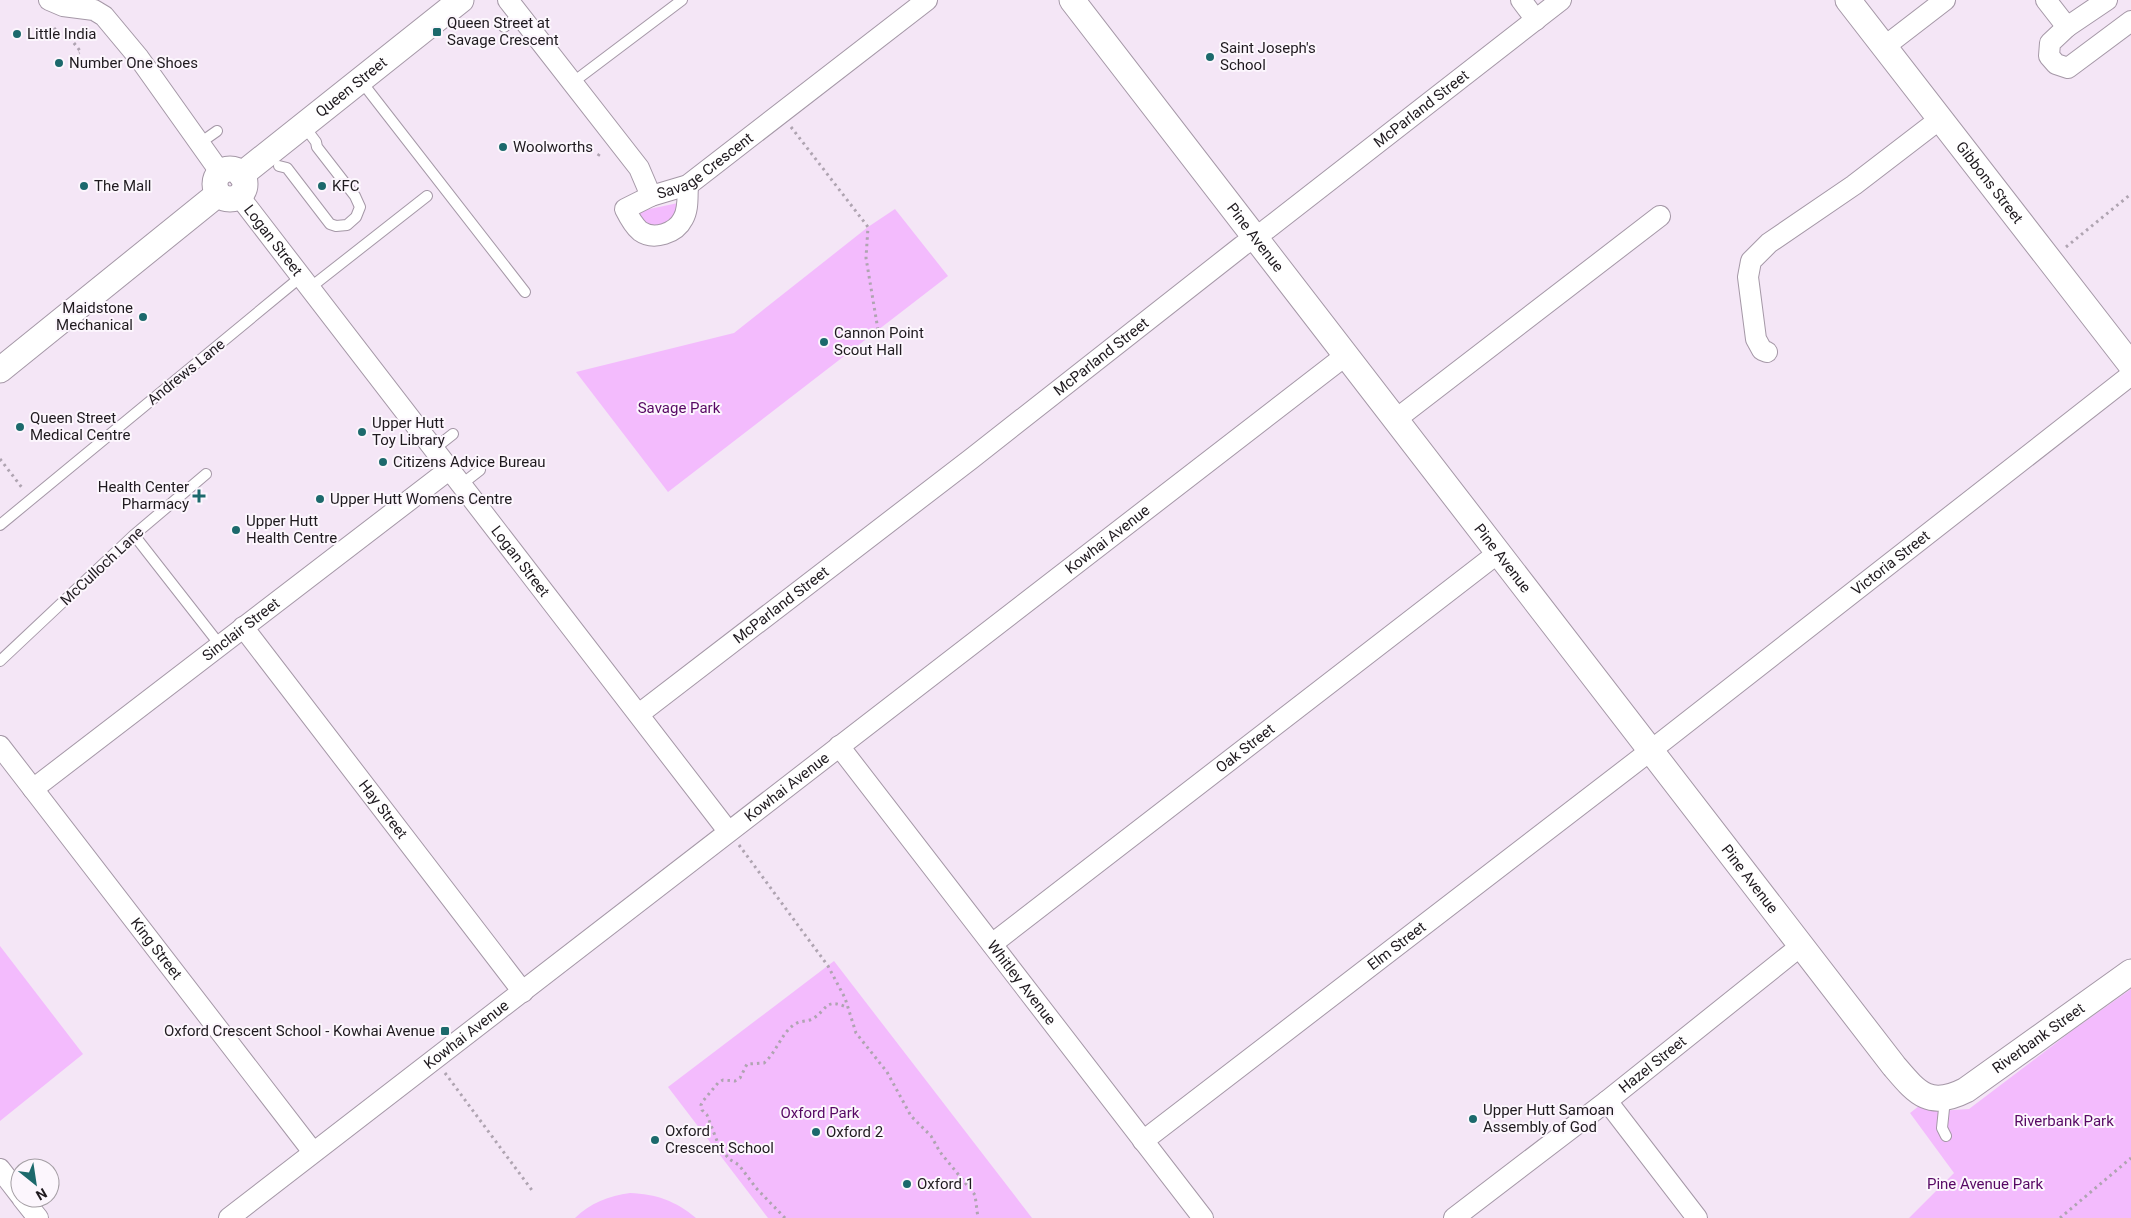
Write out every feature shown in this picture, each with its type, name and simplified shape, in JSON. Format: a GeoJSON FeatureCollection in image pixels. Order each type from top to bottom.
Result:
{"type":"FeatureCollection","features":[{"type":"Feature","properties":{"kind":"street","name":"Logan Street"},"geometry":{"type":"LineString","coordinates":[[49,0],[63,6],[94,10],[104,16],[138,58],[230,184],[728,831]]}},
{"type":"Feature","properties":{"kind":"street","name":"Queen Street"},"geometry":{"type":"LineString","coordinates":[[0,370],[230,184],[276,163],[303,125],[461,0]]}},
{"type":"Feature","properties":{"kind":"street","name":"Savage Crescent"},"geometry":{"type":"LineString","coordinates":[[510,14],[572,83],[639,168],[651,196],[688,185],[927,0]]}},
{"type":"Feature","properties":{"kind":"street","name":"Pine Avenue"},"geometry":{"type":"LineString","coordinates":[[1072,0],[1345,356],[1910,1084],[1918,1093],[1929,1098],[1945,1098]]}},
{"type":"Feature","properties":{"kind":"street"},"geometry":{"type":"LineString","coordinates":[[1521,0],[1536,20]]}},
{"type":"Feature","properties":{"kind":"street","name":"McParland Street"},"geometry":{"type":"LineString","coordinates":[[639,714],[1561,0]]}},
{"type":"Feature","properties":{"kind":"street","name":"Gibbons Street"},"geometry":{"type":"LineString","coordinates":[[1848,0],[2131,365]]}},
{"type":"Feature","properties":{"kind":"street"},"geometry":{"type":"LineString","coordinates":[[1884,47],[1945,0]]}},
{"type":"Feature","properties":{"kind":"street"},"geometry":{"type":"LineString","coordinates":[[2046,0],[2067,27]]}},
{"type":"Feature","properties":{"kind":"street"},"geometry":{"type":"LineString","coordinates":[[2107,0],[2067,27],[2050,43],[2049,56],[2056,64],[2068,68],[2131,21]]}},
{"type":"Feature","properties":{"kind":"street"},"geometry":{"type":"LineString","coordinates":[[1767,352],[1762,350],[1756,339],[1748,277],[1751,261],[1769,243],[1854,185],[1940,119]]}},
{"type":"Feature","properties":{"kind":"street"},"geometry":{"type":"LineString","coordinates":[[651,196],[624,209],[630,220],[640,231],[649,235],[660,236],[677,228],[683,220],[686,213],[688,185]]}},
{"type":"Feature","properties":{"kind":"street"},"geometry":{"type":"LineString","coordinates":[[1395,420],[1660,216]]}},
{"type":"Feature","properties":{"kind":"street","name":"Kowhai Avenue"},"geometry":{"type":"LineString","coordinates":[[229,1218],[1345,356]]}},
{"type":"Feature","properties":{"kind":"street","name":"Victoria Street"},"geometry":{"type":"LineString","coordinates":[[1651,751],[2131,375]]}},
{"type":"Feature","properties":{"kind":"street","name":"Sinclair Street"},"geometry":{"type":"LineString","coordinates":[[33,789],[243,627],[456,477]]}},
{"type":"Feature","properties":{"kind":"street","name":"Oak Street"},"geometry":{"type":"LineString","coordinates":[[992,944],[1498,552]]}},
{"type":"Feature","properties":{"kind":"street","name":"Hay Street"},"geometry":{"type":"LineString","coordinates":[[243,627],[522,992]]}},
{"type":"Feature","properties":{"kind":"street","name":"King Street"},"geometry":{"type":"LineString","coordinates":[[0,746],[314,1152]]}},
{"type":"Feature","properties":{"kind":"street","name":"Whitley Avenue"},"geometry":{"type":"LineString","coordinates":[[839,746],[1203,1218]]}},
{"type":"Feature","properties":{"kind":"street","name":"Elm Street"},"geometry":{"type":"LineString","coordinates":[[1144,1141],[1651,751]]}},
{"type":"Feature","properties":{"kind":"street","name":"Hazel Street"},"geometry":{"type":"LineString","coordinates":[[1454,1218],[1607,1101],[1802,945]]}},
{"type":"Feature","properties":{"kind":"street","name":"Riverbank Street"},"geometry":{"type":"LineString","coordinates":[[1945,1098],[1966,1090],[2131,972]]}},
{"type":"Feature","properties":{"kind":"street"},"geometry":{"type":"LineString","coordinates":[[1607,1101],[1697,1218]]}},
{"type":"Feature","properties":{"kind":"street"},"geometry":{"type":"LineString","coordinates":[[0,1169],[10,1182]]}},
{"type":"Feature","properties":{"kind":"street"},"geometry":{"type":"LineString","coordinates":[[30,1208],[38,1218]]}},
{"type":"Feature","properties":{"kind":"lane"},"geometry":{"type":"LineString","coordinates":[[572,83],[639,30],[682,0]]}},
{"type":"Feature","properties":{"kind":"lane"},"geometry":{"type":"LineString","coordinates":[[360,80],[525,292]]}},
{"type":"Feature","properties":{"kind":"lane"},"geometry":{"type":"LineString","coordinates":[[276,163],[287,168],[330,224],[342,226],[351,222],[356,217],[360,208],[355,196],[317,147],[316,142],[303,125]]}},
{"type":"Feature","properties":{"kind":"lane"},"geometry":{"type":"LineString","coordinates":[[200,143],[217,131]]}},
{"type":"Feature","properties":{"kind":"lane","name":"Andrews Lane"},"geometry":{"type":"LineString","coordinates":[[0,525],[306,282],[427,196]]}},
{"type":"Feature","properties":{"kind":"lane"},"geometry":{"type":"LineString","coordinates":[[434,449],[453,434]]}},
{"type":"Feature","properties":{"kind":"lane"},"geometry":{"type":"LineString","coordinates":[[456,477],[480,470]]}},
{"type":"Feature","properties":{"kind":"lane","name":"McCulloch Lane"},"geometry":{"type":"LineString","coordinates":[[0,661],[134,535],[206,474]]}},
{"type":"Feature","properties":{"kind":"lane"},"geometry":{"type":"LineString","coordinates":[[134,535],[220,646]]}},
{"type":"Feature","properties":{"kind":"lane"},"geometry":{"type":"LineString","coordinates":[[1945,1098],[1942,1128],[1946,1136]]}},
{"type":"Feature","properties":{"kind":"path"},"geometry":{"type":"LineString","coordinates":[[54,28],[60,35],[70,38],[81,52],[79,53]]}},
{"type":"Feature","properties":{"kind":"path"},"geometry":{"type":"LineString","coordinates":[[780,112],[868,227],[866,258],[878,330]]}},
{"type":"Feature","properties":{"kind":"path"},"geometry":{"type":"LineString","coordinates":[[2049,259],[2131,194]]}},
{"type":"Feature","properties":{"kind":"path"},"geometry":{"type":"LineString","coordinates":[[0,459],[31,499]]}},
{"type":"Feature","properties":{"kind":"path"},"geometry":{"type":"LineString","coordinates":[[728,831],[828,966],[845,998],[856,1033],[887,1072],[911,1116],[931,1136],[940,1152],[975,1195],[978,1218]]}},
{"type":"Feature","properties":{"kind":"path"},"geometry":{"type":"LineString","coordinates":[[785,1218],[756,1188],[739,1165],[729,1159],[719,1146],[707,1114],[702,1110],[701,1105],[718,1083],[723,1080],[735,1081],[740,1078],[747,1064],[764,1064],[796,1023],[813,1019],[822,1009],[830,1004],[840,1004],[847,1007]]}},
{"type":"Feature","properties":{"kind":"path"},"geometry":{"type":"LineString","coordinates":[[435,1060],[534,1193]]}},
{"type":"Feature","properties":{"kind":"path"},"geometry":{"type":"LineString","coordinates":[[2060,1218],[2131,1158]]}},
{"type":"Feature","properties":{"kind":"green space"},"geometry":{"type":"Polygon","coordinates":[[[678,203],[682,209],[659,230],[636,218],[640,211],[678,203]]]}},
{"type":"Feature","properties":{"kind":"green space","name":"Savage Park"},"geometry":{"type":"Polygon","coordinates":[[[895,209],[948,276],[668,492],[576,372],[734,333],[868,227],[895,209]]]}},
{"type":"Feature","properties":{"kind":"green space"},"geometry":{"type":"Polygon","coordinates":[[[0,946],[83,1054],[0,1121],[0,946]]]}},
{"type":"Feature","properties":{"kind":"green space","name":"Oxford Park"},"geometry":{"type":"Polygon","coordinates":[[[834,961],[1032,1218],[768,1218],[668,1087],[834,961]]]}},
{"type":"Feature","properties":{"kind":"green space","name":"Riverbank Park"},"geometry":{"type":"Polygon","coordinates":[[[2131,989],[2131,1218],[1909,1218],[1954,1173],[1910,1113],[1919,1106],[1938,1111],[1969,1109],[2073,1030],[2131,989]]]}},
{"type":"Feature","properties":{"kind":"green space"},"geometry":{"type":"Polygon","coordinates":[[[630,1193],[657,1197],[673,1203],[696,1218],[575,1218],[587,1208],[600,1201],[630,1193]]]}},
{"type":"Feature","properties":{"kind":"place","name":"Queen Street at Savage Crescent"},"geometry":{"type":"Point","coordinates":[437,32]}},
{"type":"Feature","properties":{"kind":"place","name":"Little India"},"geometry":{"type":"Point","coordinates":[17,34]}},
{"type":"Feature","properties":{"kind":"place","name":"Saint Joseph's School"},"geometry":{"type":"Point","coordinates":[1210,57]}},
{"type":"Feature","properties":{"kind":"place","name":"Number One Shoes"},"geometry":{"type":"Point","coordinates":[59,63]}},
{"type":"Feature","properties":{"kind":"place","name":"Woolworths"},"geometry":{"type":"Point","coordinates":[503,147]}},
{"type":"Feature","properties":{"kind":"place","name":"The Mall"},"geometry":{"type":"Point","coordinates":[84,186]}},
{"type":"Feature","properties":{"kind":"place","name":"KFC"},"geometry":{"type":"Point","coordinates":[322,186]}},
{"type":"Feature","properties":{"kind":"place","name":"Maidstone Mechanical"},"geometry":{"type":"Point","coordinates":[143,317]}},
{"type":"Feature","properties":{"kind":"place","name":"Cannon Point Scout Hall"},"geometry":{"type":"Point","coordinates":[824,342]}},
{"type":"Feature","properties":{"kind":"place","name":"Queen Street Medical Centre"},"geometry":{"type":"Point","coordinates":[20,427]}},
{"type":"Feature","properties":{"kind":"place","name":"Upper Hutt Toy Library"},"geometry":{"type":"Point","coordinates":[362,432]}},
{"type":"Feature","properties":{"kind":"place","name":"Citizens Advice Bureau"},"geometry":{"type":"Point","coordinates":[383,462]}},
{"type":"Feature","properties":{"kind":"place","name":"Health Center Pharmacy"},"geometry":{"type":"Point","coordinates":[199,496]}},
{"type":"Feature","properties":{"kind":"place","name":"Upper Hutt Womens Centre"},"geometry":{"type":"Point","coordinates":[320,499]}},
{"type":"Feature","properties":{"kind":"place","name":"Upper Hutt Health Centre"},"geometry":{"type":"Point","coordinates":[236,530]}},
{"type":"Feature","properties":{"kind":"place","name":"Oxford Crescent School - Kowhai Avenue"},"geometry":{"type":"Point","coordinates":[445,1031]}},
{"type":"Feature","properties":{"kind":"place","name":"Upper Hutt Samoan Assembly of God"},"geometry":{"type":"Point","coordinates":[1473,1119]}},
{"type":"Feature","properties":{"kind":"place","name":"Oxford 2"},"geometry":{"type":"Point","coordinates":[816,1132]}},
{"type":"Feature","properties":{"kind":"place","name":"Oxford Crescent School"},"geometry":{"type":"Point","coordinates":[655,1140]}},
{"type":"Feature","properties":{"kind":"place","name":"Oxford 1"},"geometry":{"type":"Point","coordinates":[907,1184]}},
{"type":"Feature","properties":{"kind":"park label","name":"Pine Avenue Park"},"geometry":{"type":"Point","coordinates":[1985,1184]}}]}
